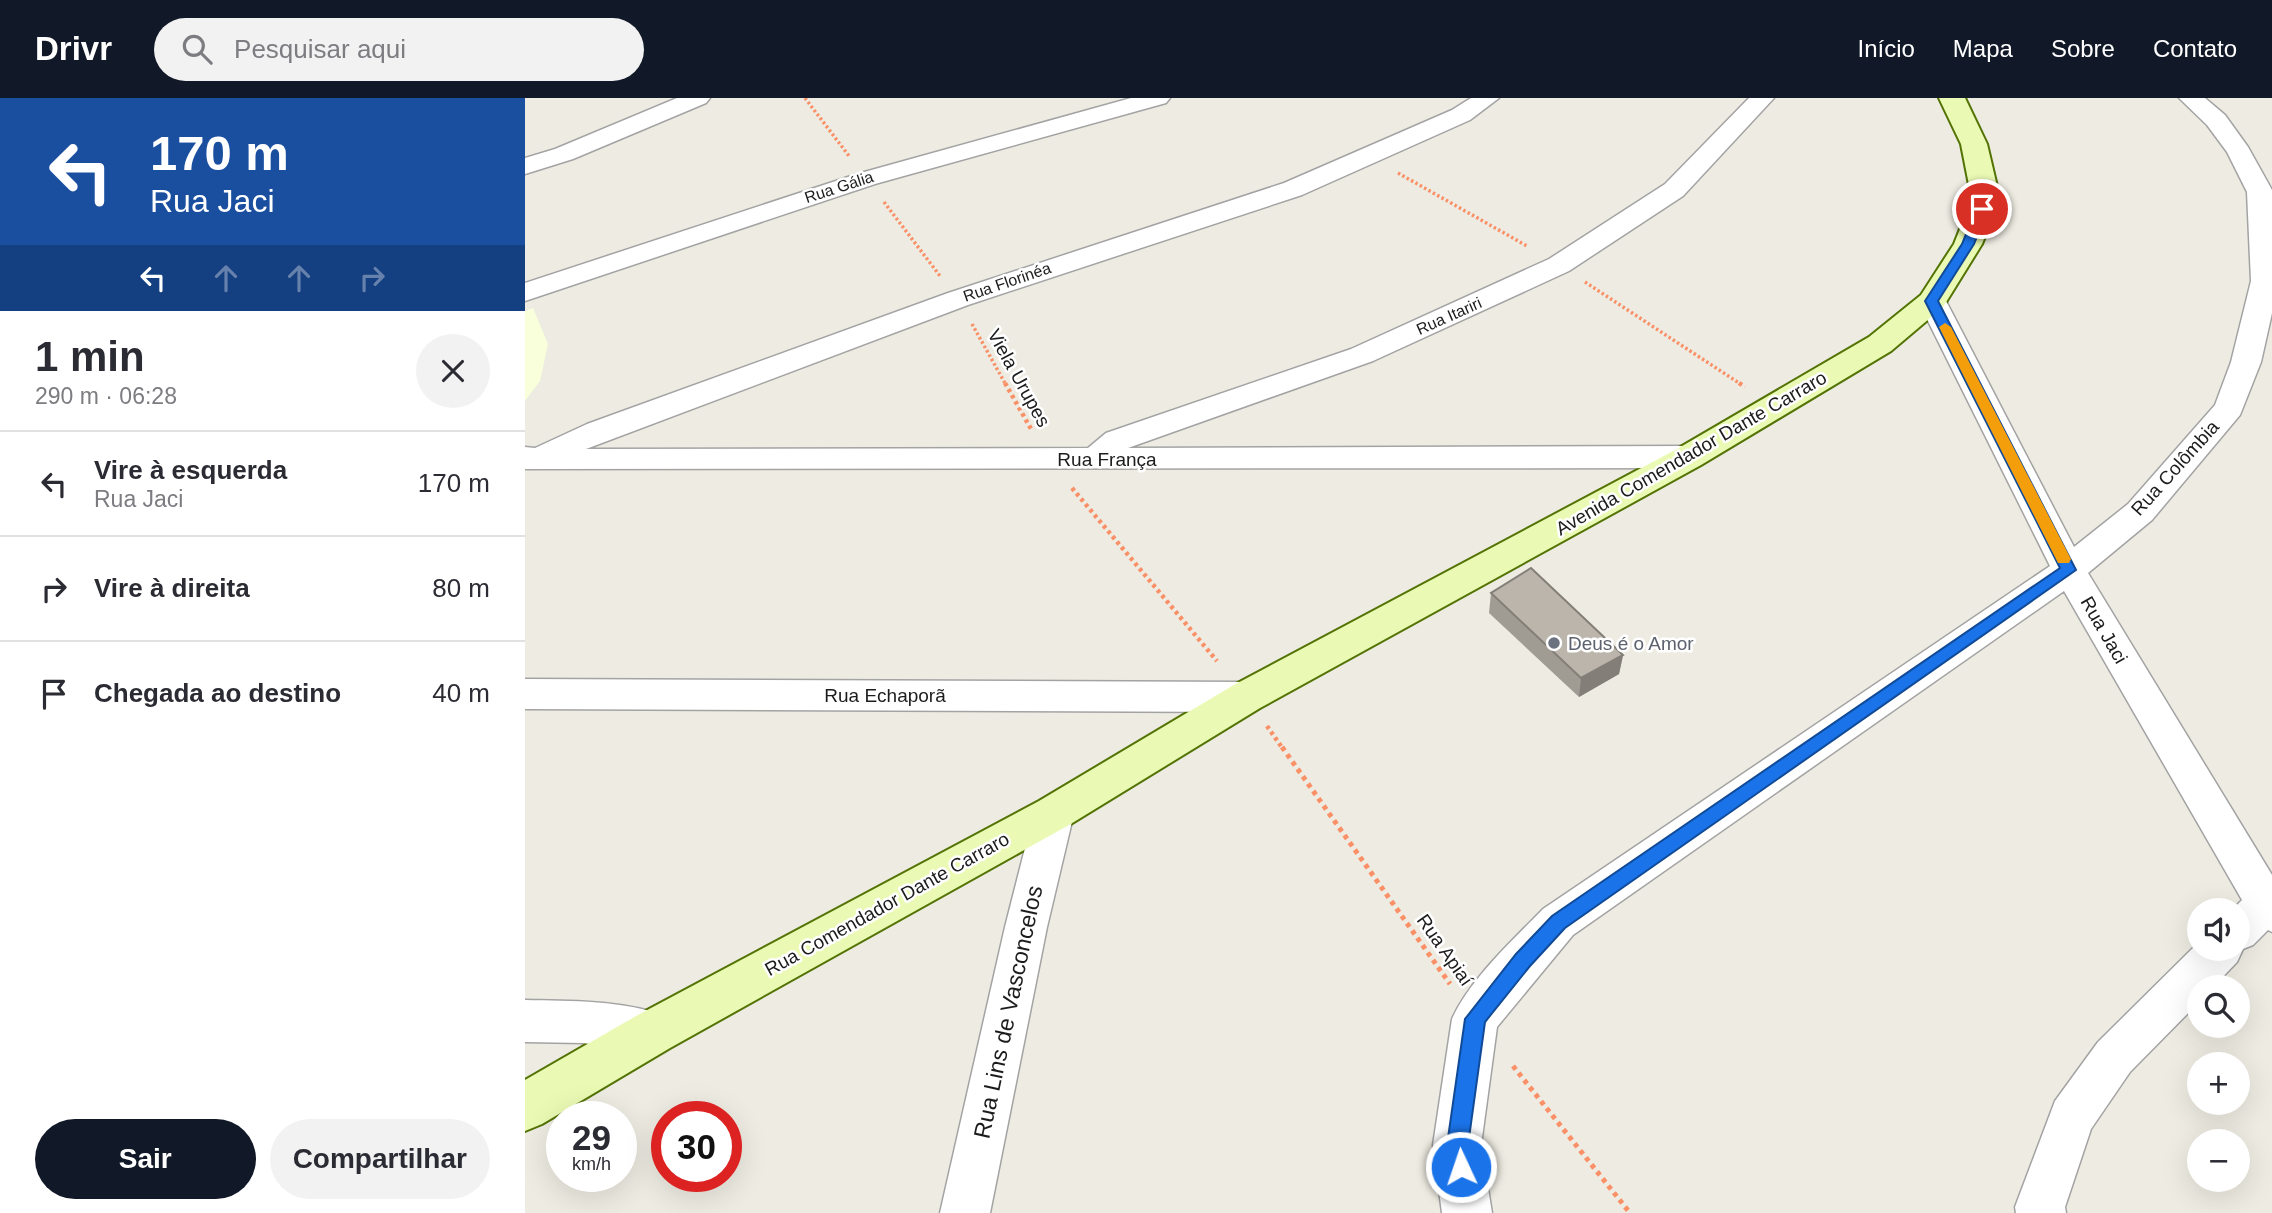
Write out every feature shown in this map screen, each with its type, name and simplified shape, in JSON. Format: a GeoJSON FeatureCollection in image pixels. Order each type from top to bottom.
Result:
{"type":"FeatureCollection","features":[{"type":"Feature","properties":{"kind":"street"},"geometry":{"type":"LineString","coordinates":[[525,166],[564,154],[698,98]]}},
{"type":"Feature","properties":{"kind":"street","name":"Rua Gália"},"geometry":{"type":"LineString","coordinates":[[525,292],[866,179],[1158,98]]}},
{"type":"Feature","properties":{"kind":"street","name":"Rua Florinéa"},"geometry":{"type":"LineString","coordinates":[[529,460],[598,431],[958,299],[1293,189],[1461,116],[1487,98]]}},
{"type":"Feature","properties":{"kind":"street","name":"Rua Itariri"},"geometry":{"type":"LineString","coordinates":[[1094,459],[1117,440],[1361,355],[1559,265],[1674,190],[1762,98]]}},
{"type":"Feature","properties":{"kind":"street","name":"Avenida Comendador Dante Carraro"},"geometry":{"type":"LineString","coordinates":[[1246,696],[1689,457],[1880,344],[1932,301],[1968,244],[1985,195],[1975,144],[1952,98]]}},
{"type":"Feature","properties":{"kind":"street","name":"Rua Colômbia"},"geometry":{"type":"LineString","coordinates":[[1475,1019],[1558,922],[2069,570],[2140,512],[2229,408],[2246,362],[2265,281],[2260,192],[2239,152],[2216,120],[2191,98]]}},
{"type":"Feature","properties":{"kind":"street","name":"Rua Jaci"},"geometry":{"type":"LineString","coordinates":[[1932,301],[2069,570],[2262,912]]}},
{"type":"Feature","properties":{"kind":"street","name":"Rua França"},"geometry":{"type":"LineString","coordinates":[[529,460],[1689,457]]}},
{"type":"Feature","properties":{"kind":"street","name":"Rua Echaporã"},"geometry":{"type":"LineString","coordinates":[[525,694],[1246,696]]}},
{"type":"Feature","properties":{"kind":"street","name":"Rua Comendador Dante Carraro"},"geometry":{"type":"LineString","coordinates":[[525,1107],[653,1032],[1054,813],[1246,696]]}},
{"type":"Feature","properties":{"kind":"street","name":"Rua Lins de Vasconcelos"},"geometry":{"type":"LineString","coordinates":[[965,1213],[1015,976],[1054,813]]}},
{"type":"Feature","properties":{"kind":"street"},"geometry":{"type":"LineString","coordinates":[[2041,1213],[2040,1207],[2072,1117],[2114,1058],[2209,961]]}},
{"type":"Feature","properties":{"kind":"street"},"geometry":{"type":"LineString","coordinates":[[1467,1213],[1457,1145],[1475,1019]]}},
{"type":"Feature","properties":{"kind":"street"},"geometry":{"type":"LineString","coordinates":[[525,1021],[583,1022],[653,1032]]}},
{"type":"Feature","properties":{"kind":"path","name":"Viela Urupes"},"geometry":{"type":"LineString","coordinates":[[805,98],[958,299],[1049,459],[1246,696]]}},
{"type":"Feature","properties":{"kind":"path","name":"Rua Apiaí"},"geometry":{"type":"LineString","coordinates":[[1246,696],[1475,1019],[1630,1213]]}},
{"type":"Feature","properties":{"kind":"shaded area"},"geometry":{"type":"Polygon","coordinates":[[[533,308],[548,344],[540,381],[525,401],[525,311],[533,308]]]}},
{"type":"Feature","properties":{"kind":"building"},"geometry":{"type":"Polygon","coordinates":[[[1531,568],[1623,655],[1581,678],[1491,593],[1531,568]]]}},
{"type":"Feature","properties":{"kind":"slow traffic"},"geometry":{"type":"LineString","coordinates":[[1945,327],[2063,559]]}},
{"type":"Feature","properties":{"kind":"place","name":"Deus é o Amor"},"geometry":{"type":"Point","coordinates":[1554,643]}},
{"type":"Feature","properties":{"kind":"route"},"geometry":{"type":"LineString","coordinates":[[1461,1167],[1457,1145],[1475,1019],[1558,922],[2069,570],[1932,301],[1968,244],[1982,209]]}}]}
